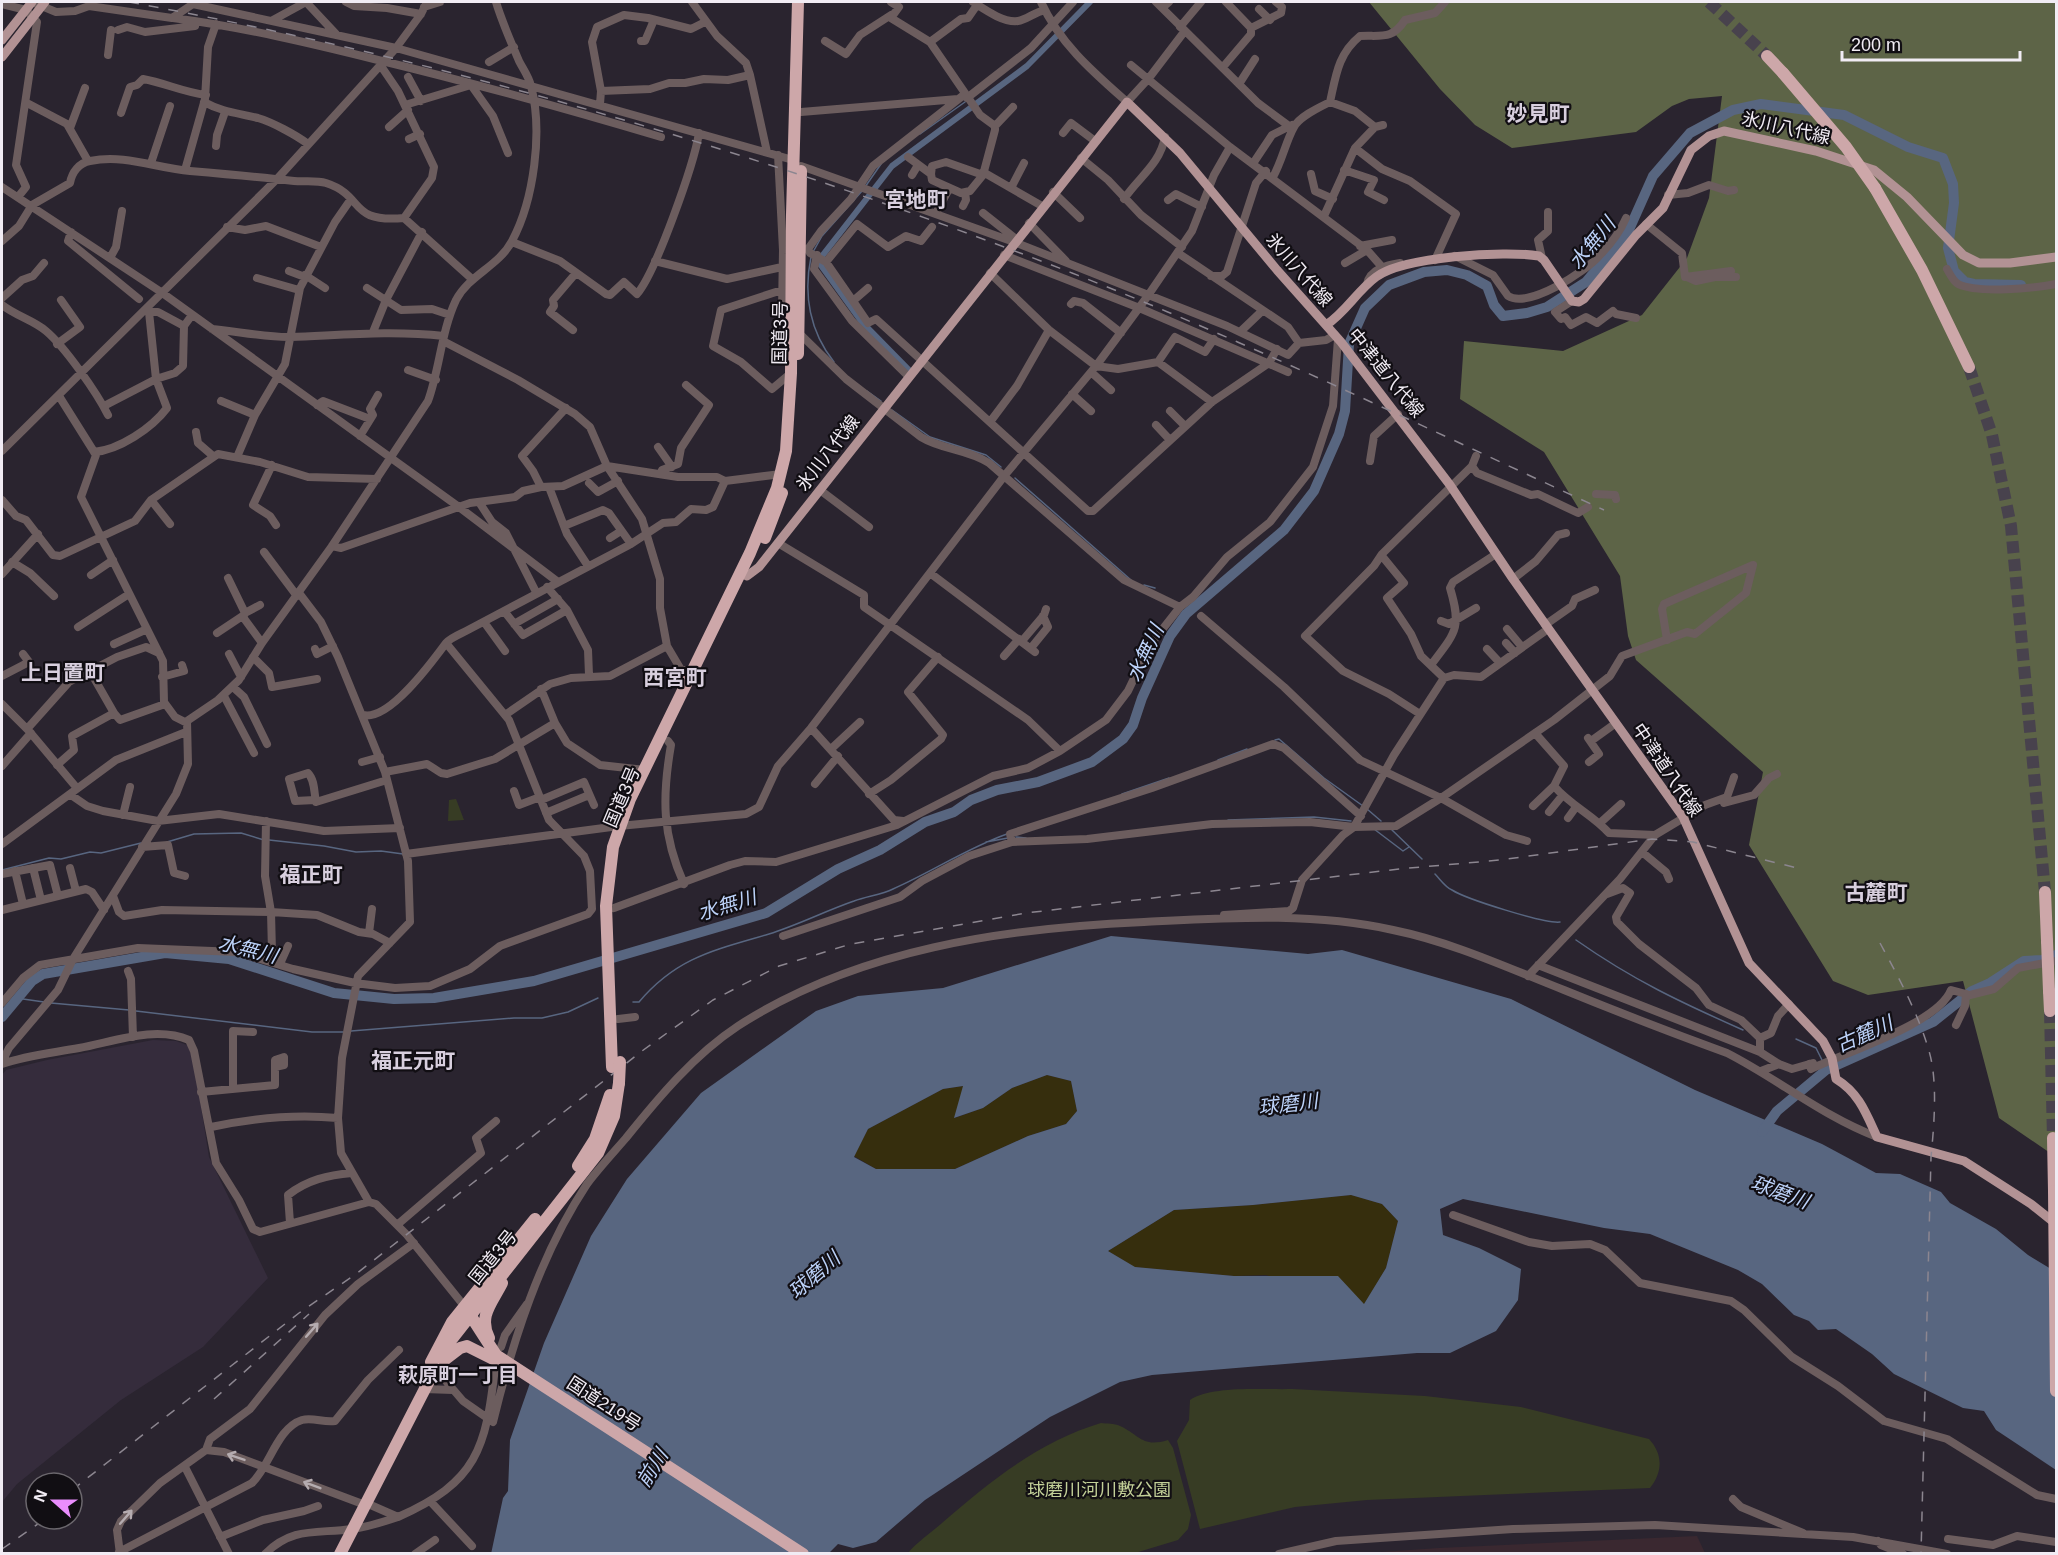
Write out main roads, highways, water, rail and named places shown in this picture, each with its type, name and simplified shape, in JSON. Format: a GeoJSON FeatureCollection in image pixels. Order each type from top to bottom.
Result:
{"type":"FeatureCollection","features":[{"type":"Feature","properties":{"kind":"highway","name":"国道3号"},"geometry":{"type":"LineString","coordinates":[[616,1064],[611,911],[607,880],[623,825],[645,770],[744,575],[758,556],[778,512],[789,470],[795,432],[799,333],[809,254],[797,163],[798,2]]}},
{"type":"Feature","properties":{"kind":"highway","name":"国道3号"},"geometry":{"type":"LineString","coordinates":[[797,163],[804,2]]}},
{"type":"Feature","properties":{"kind":"highway"},"geometry":{"type":"LineString","coordinates":[[1767,56],[1846,147],[1875,188],[1922,270],[1970,367]]}},
{"type":"Feature","properties":{"kind":"highway","name":"国道3号"},"geometry":{"type":"LineString","coordinates":[[758,556],[781,474],[789,425],[790,373],[809,254]]}},
{"type":"Feature","properties":{"kind":"highway","name":"国道3号"},"geometry":{"type":"LineString","coordinates":[[623,825],[668,741],[694,675]]}},
{"type":"Feature","properties":{"kind":"highway"},"geometry":{"type":"LineString","coordinates":[[2045,892],[2050,1011]]}},
{"type":"Feature","properties":{"kind":"highway","name":"国道3号"},"geometry":{"type":"LineString","coordinates":[[363,1503],[424,1389],[452,1322],[467,1311],[586,1178],[607,1135],[614,1116],[618,1018],[613,973]]}},
{"type":"Feature","properties":{"kind":"highway","name":"国道3号"},"geometry":{"type":"LineString","coordinates":[[467,1311],[585,1157],[604,1119],[615,1086]]}},
{"type":"Feature","properties":{"kind":"highway"},"geometry":{"type":"LineString","coordinates":[[2053,1138],[2056,1391]]}},
{"type":"Feature","properties":{"kind":"highway"},"geometry":{"type":"LineString","coordinates":[[497,1356],[485,1330],[485,1313],[515,1258]]}},
{"type":"Feature","properties":{"kind":"highway","name":"国道219号"},"geometry":{"type":"LineString","coordinates":[[467,1311],[497,1356],[803,1554]]}},
{"type":"Feature","properties":{"kind":"highway"},"geometry":{"type":"LineString","coordinates":[[433,1366],[450,1354],[468,1346],[511,1365]]}},
{"type":"Feature","properties":{"kind":"highway","name":"国道3号"},"geometry":{"type":"LineString","coordinates":[[335,1554],[433,1366]]}},
{"type":"Feature","properties":{"kind":"highway","name":"国道3号"},"geometry":{"type":"LineString","coordinates":[[340,1554],[350,1529]]}},
{"type":"Feature","properties":{"kind":"main road"},"geometry":{"type":"LineString","coordinates":[[2,40],[35,6]]}},
{"type":"Feature","properties":{"kind":"main road"},"geometry":{"type":"LineString","coordinates":[[2,57],[35,6]]}},
{"type":"Feature","properties":{"kind":"main road","name":"氷川八代線"},"geometry":{"type":"LineString","coordinates":[[758,556],[778,543],[1053,192],[1127,102],[1165,137],[1326,326],[1366,285],[1385,271],[1409,263],[1455,256],[1535,255],[1542,258],[1571,299],[1579,302],[1584,299],[1646,224],[1663,208],[1685,160],[1702,141],[1724,131],[1745,134],[1863,164],[1874,170],[1907,197],[1963,255],[1985,265],[2056,256]]}},
{"type":"Feature","properties":{"kind":"main road","name":"中津道八代線"},"geometry":{"type":"LineString","coordinates":[[1326,326],[1398,414],[1450,485],[1513,579],[1683,817],[1749,963],[1815,1031],[1832,1058],[1836,1079],[1851,1088],[1877,1137],[1964,1161],[2031,1204],[2056,1224]]}},
{"type":"Feature","properties":{"kind":"water"},"geometry":{"type":"Polygon","coordinates":[[[1111,936],[1308,954],[1342,950],[1511,999],[1695,1090],[1822,1144],[1876,1173],[1900,1174],[1941,1192],[1950,1203],[1996,1229],[2028,1255],[2056,1272],[2056,1470],[1996,1430],[1984,1411],[1963,1408],[1894,1374],[1872,1354],[1836,1329],[1818,1330],[1809,1321],[1794,1315],[1762,1284],[1738,1270],[1650,1234],[1604,1228],[1463,1199],[1440,1209],[1443,1235],[1479,1248],[1521,1269],[1518,1300],[1496,1331],[1450,1353],[1417,1353],[1152,1375],[1120,1382],[1050,1417],[925,1500],[876,1542],[853,1548],[838,1544],[829,1553],[491,1554],[503,1498],[508,1491],[510,1440],[544,1343],[591,1236],[627,1179],[701,1093],[816,1011],[858,996],[943,988],[1111,936]],[[1047,1075],[1012,1088],[983,1108],[954,1118],[963,1086],[943,1089],[868,1129],[854,1157],[876,1169],[955,1169],[1028,1136],[1066,1124],[1077,1111],[1071,1081],[1047,1075]],[[1351,1195],[1174,1210],[1108,1251],[1135,1267],[1234,1276],[1338,1276],[1364,1304],[1386,1268],[1398,1221],[1382,1204],[1351,1195]]]}},
{"type":"Feature","properties":{"kind":"waterway"},"geometry":{"type":"LineString","coordinates":[[909,370],[861,321],[819,260],[892,166],[1027,66],[1090,2]]}},
{"type":"Feature","properties":{"kind":"waterway"},"geometry":{"type":"LineString","coordinates":[[920,134],[965,102]]}},
{"type":"Feature","properties":{"kind":"waterway","name":"水無川"},"geometry":{"type":"LineString","coordinates":[[2,1017],[32,981],[43,974],[165,953],[229,959],[334,993],[394,999],[434,998],[534,981],[766,913],[838,869],[880,850],[925,822],[954,812],[971,800],[997,790],[1038,782],[1092,762],[1123,739],[1133,725],[1142,698],[1170,636],[1186,614],[1284,530],[1314,491],[1339,434],[1345,411],[1349,344],[1365,308],[1389,285],[1424,272],[1447,270],[1467,275],[1487,286],[1494,305],[1503,316],[1527,313],[1547,307],[1586,282],[1628,232],[1653,176],[1690,133],[1733,110],[1761,104],[1844,115],[1908,147],[1943,158],[1953,184],[1954,203],[1948,248],[1954,271],[1965,282],[1974,284],[2021,285]]}},
{"type":"Feature","properties":{"kind":"waterway"},"geometry":{"type":"LineString","coordinates":[[865,187],[881,164]]}},
{"type":"Feature","properties":{"kind":"waterway"},"geometry":{"type":"LineString","coordinates":[[813,252],[822,236],[862,191]]}},
{"type":"Feature","properties":{"kind":"waterway"},"geometry":{"type":"LineString","coordinates":[[811,257],[808,285],[810,312],[819,338],[834,362]]}},
{"type":"Feature","properties":{"kind":"waterway"},"geometry":{"type":"LineString","coordinates":[[867,391],[881,401]]}},
{"type":"Feature","properties":{"kind":"waterway"},"geometry":{"type":"LineString","coordinates":[[892,410],[930,437],[986,455],[1001,467]]}},
{"type":"Feature","properties":{"kind":"waterway"},"geometry":{"type":"LineString","coordinates":[[1015,478],[1131,580]]}},
{"type":"Feature","properties":{"kind":"waterway"},"geometry":{"type":"LineString","coordinates":[[1144,585],[1155,588]]}},
{"type":"Feature","properties":{"kind":"waterway","name":"水無川"},"geometry":{"type":"LineString","coordinates":[[1183,611],[1186,614]]}},
{"type":"Feature","properties":{"kind":"waterway"},"geometry":{"type":"LineString","coordinates":[[1275,740],[1279,739],[1324,778],[1363,806]]}},
{"type":"Feature","properties":{"kind":"waterway"},"geometry":{"type":"LineString","coordinates":[[1218,760],[1247,749]]}},
{"type":"Feature","properties":{"kind":"waterway"},"geometry":{"type":"LineString","coordinates":[[1122,794],[1169,778]]}},
{"type":"Feature","properties":{"kind":"waterway"},"geometry":{"type":"LineString","coordinates":[[1367,809],[1381,821]]}},
{"type":"Feature","properties":{"kind":"waterway"},"geometry":{"type":"LineString","coordinates":[[1228,820],[1314,817],[1351,821]]}},
{"type":"Feature","properties":{"kind":"waterway"},"geometry":{"type":"LineString","coordinates":[[1374,829],[1403,851],[1409,847]]}},
{"type":"Feature","properties":{"kind":"waterway"},"geometry":{"type":"LineString","coordinates":[[1392,830],[1422,859]]}},
{"type":"Feature","properties":{"kind":"waterway"},"geometry":{"type":"LineString","coordinates":[[167,842],[194,834],[241,833],[264,840]]}},
{"type":"Feature","properties":{"kind":"waterway"},"geometry":{"type":"LineString","coordinates":[[633,1002],[639,1002],[668,975],[698,957],[888,891],[1007,834]]}},
{"type":"Feature","properties":{"kind":"waterway"},"geometry":{"type":"LineString","coordinates":[[1016,837],[1026,838]]}},
{"type":"Feature","properties":{"kind":"waterway"},"geometry":{"type":"LineString","coordinates":[[986,842],[1008,838]]}},
{"type":"Feature","properties":{"kind":"waterway"},"geometry":{"type":"LineString","coordinates":[[269,840],[356,852],[381,851],[403,854]]}},
{"type":"Feature","properties":{"kind":"waterway"},"geometry":{"type":"LineString","coordinates":[[2,870],[49,858],[61,859],[90,852],[101,853],[141,843]]}},
{"type":"Feature","properties":{"kind":"waterway"},"geometry":{"type":"LineString","coordinates":[[1435,874],[1449,889],[1473,899],[1523,915],[1560,922]]}},
{"type":"Feature","properties":{"kind":"waterway"},"geometry":{"type":"LineString","coordinates":[[1576,940],[1657,990],[1743,1030]]}},
{"type":"Feature","properties":{"kind":"waterway","name":"古麓川"},"geometry":{"type":"LineString","coordinates":[[1762,1132],[1777,1111],[1826,1070],[1933,1022],[1972,991],[1990,983],[2024,961],[2042,960],[2056,955]]}},
{"type":"Feature","properties":{"kind":"waterway"},"geometry":{"type":"LineString","coordinates":[[16,998],[44,1002]]}},
{"type":"Feature","properties":{"kind":"waterway"},"geometry":{"type":"LineString","coordinates":[[351,1031],[514,1018],[542,1018],[568,1012],[598,998]]}},
{"type":"Feature","properties":{"kind":"waterway"},"geometry":{"type":"LineString","coordinates":[[51,1003],[129,1010]]}},
{"type":"Feature","properties":{"kind":"waterway"},"geometry":{"type":"LineString","coordinates":[[136,1011],[312,1032],[343,1032]]}},
{"type":"Feature","properties":{"kind":"waterway"},"geometry":{"type":"LineString","coordinates":[[1796,1039],[1816,1048],[1822,1060]]}},
{"type":"Feature","properties":{"kind":"tunnel"},"geometry":{"type":"LineString","coordinates":[[1709,2],[1767,56]]}},
{"type":"Feature","properties":{"kind":"tunnel"},"geometry":{"type":"LineString","coordinates":[[1969,367],[1992,435],[2011,526],[2045,892]]}},
{"type":"Feature","properties":{"kind":"tunnel"},"geometry":{"type":"LineString","coordinates":[[2050,1011],[2053,1138]]}},
{"type":"Feature","properties":{"kind":"railway"},"geometry":{"type":"LineString","coordinates":[[129,2],[369,52],[488,82],[607,115],[842,189],[1140,300],[1340,388],[1604,510]]}},
{"type":"Feature","properties":{"kind":"railway"},"geometry":{"type":"LineString","coordinates":[[84,1481],[299,1313],[356,1274],[642,1051],[713,1000],[779,966],[851,944],[1026,913],[1399,869],[1500,860],[1652,839],[1693,842],[1797,868]]}},
{"type":"Feature","properties":{"kind":"railway"},"geometry":{"type":"LineString","coordinates":[[1880,943],[1914,1009],[1929,1051],[1934,1076],[1921,1554]]}},
{"type":"Feature","properties":{"kind":"railway"},"geometry":{"type":"LineString","coordinates":[[214,1399],[309,1314]]}},
{"type":"Feature","properties":{"kind":"railway"},"geometry":{"type":"LineString","coordinates":[[2,1549],[28,1531]]}},
{"type":"Feature","properties":{"kind":"district","name":"妙見町"},"geometry":{"type":"Point","coordinates":[1538,113]}},
{"type":"Feature","properties":{"kind":"district","name":"宮地町"},"geometry":{"type":"Point","coordinates":[916,199]}},
{"type":"Feature","properties":{"kind":"district","name":"上日置町"},"geometry":{"type":"Point","coordinates":[63,672]}},
{"type":"Feature","properties":{"kind":"district","name":"西宮町"},"geometry":{"type":"Point","coordinates":[675,677]}},
{"type":"Feature","properties":{"kind":"district","name":"福正町"},"geometry":{"type":"Point","coordinates":[311,874]}},
{"type":"Feature","properties":{"kind":"district","name":"古麓町"},"geometry":{"type":"Point","coordinates":[1876,892]}},
{"type":"Feature","properties":{"kind":"district","name":"福正元町"},"geometry":{"type":"Point","coordinates":[413,1060]}},
{"type":"Feature","properties":{"kind":"district","name":"萩原町一丁目"},"geometry":{"type":"Point","coordinates":[458,1375]}},
{"type":"Feature","properties":{"kind":"water label","name":"球磨川"},"geometry":{"type":"Point","coordinates":[1288,1104]}},
{"type":"Feature","properties":{"kind":"water label","name":"球磨川"},"geometry":{"type":"Point","coordinates":[1780,1192]}},
{"type":"Feature","properties":{"kind":"water label","name":"球磨川"},"geometry":{"type":"Point","coordinates":[814,1275]}},
{"type":"Feature","properties":{"kind":"water label","name":"前川"},"geometry":{"type":"Point","coordinates":[652,1468]}},
{"type":"Feature","properties":{"kind":"park label","name":"球磨川河川敷公園"},"geometry":{"type":"Point","coordinates":[1099,1490]}}]}
